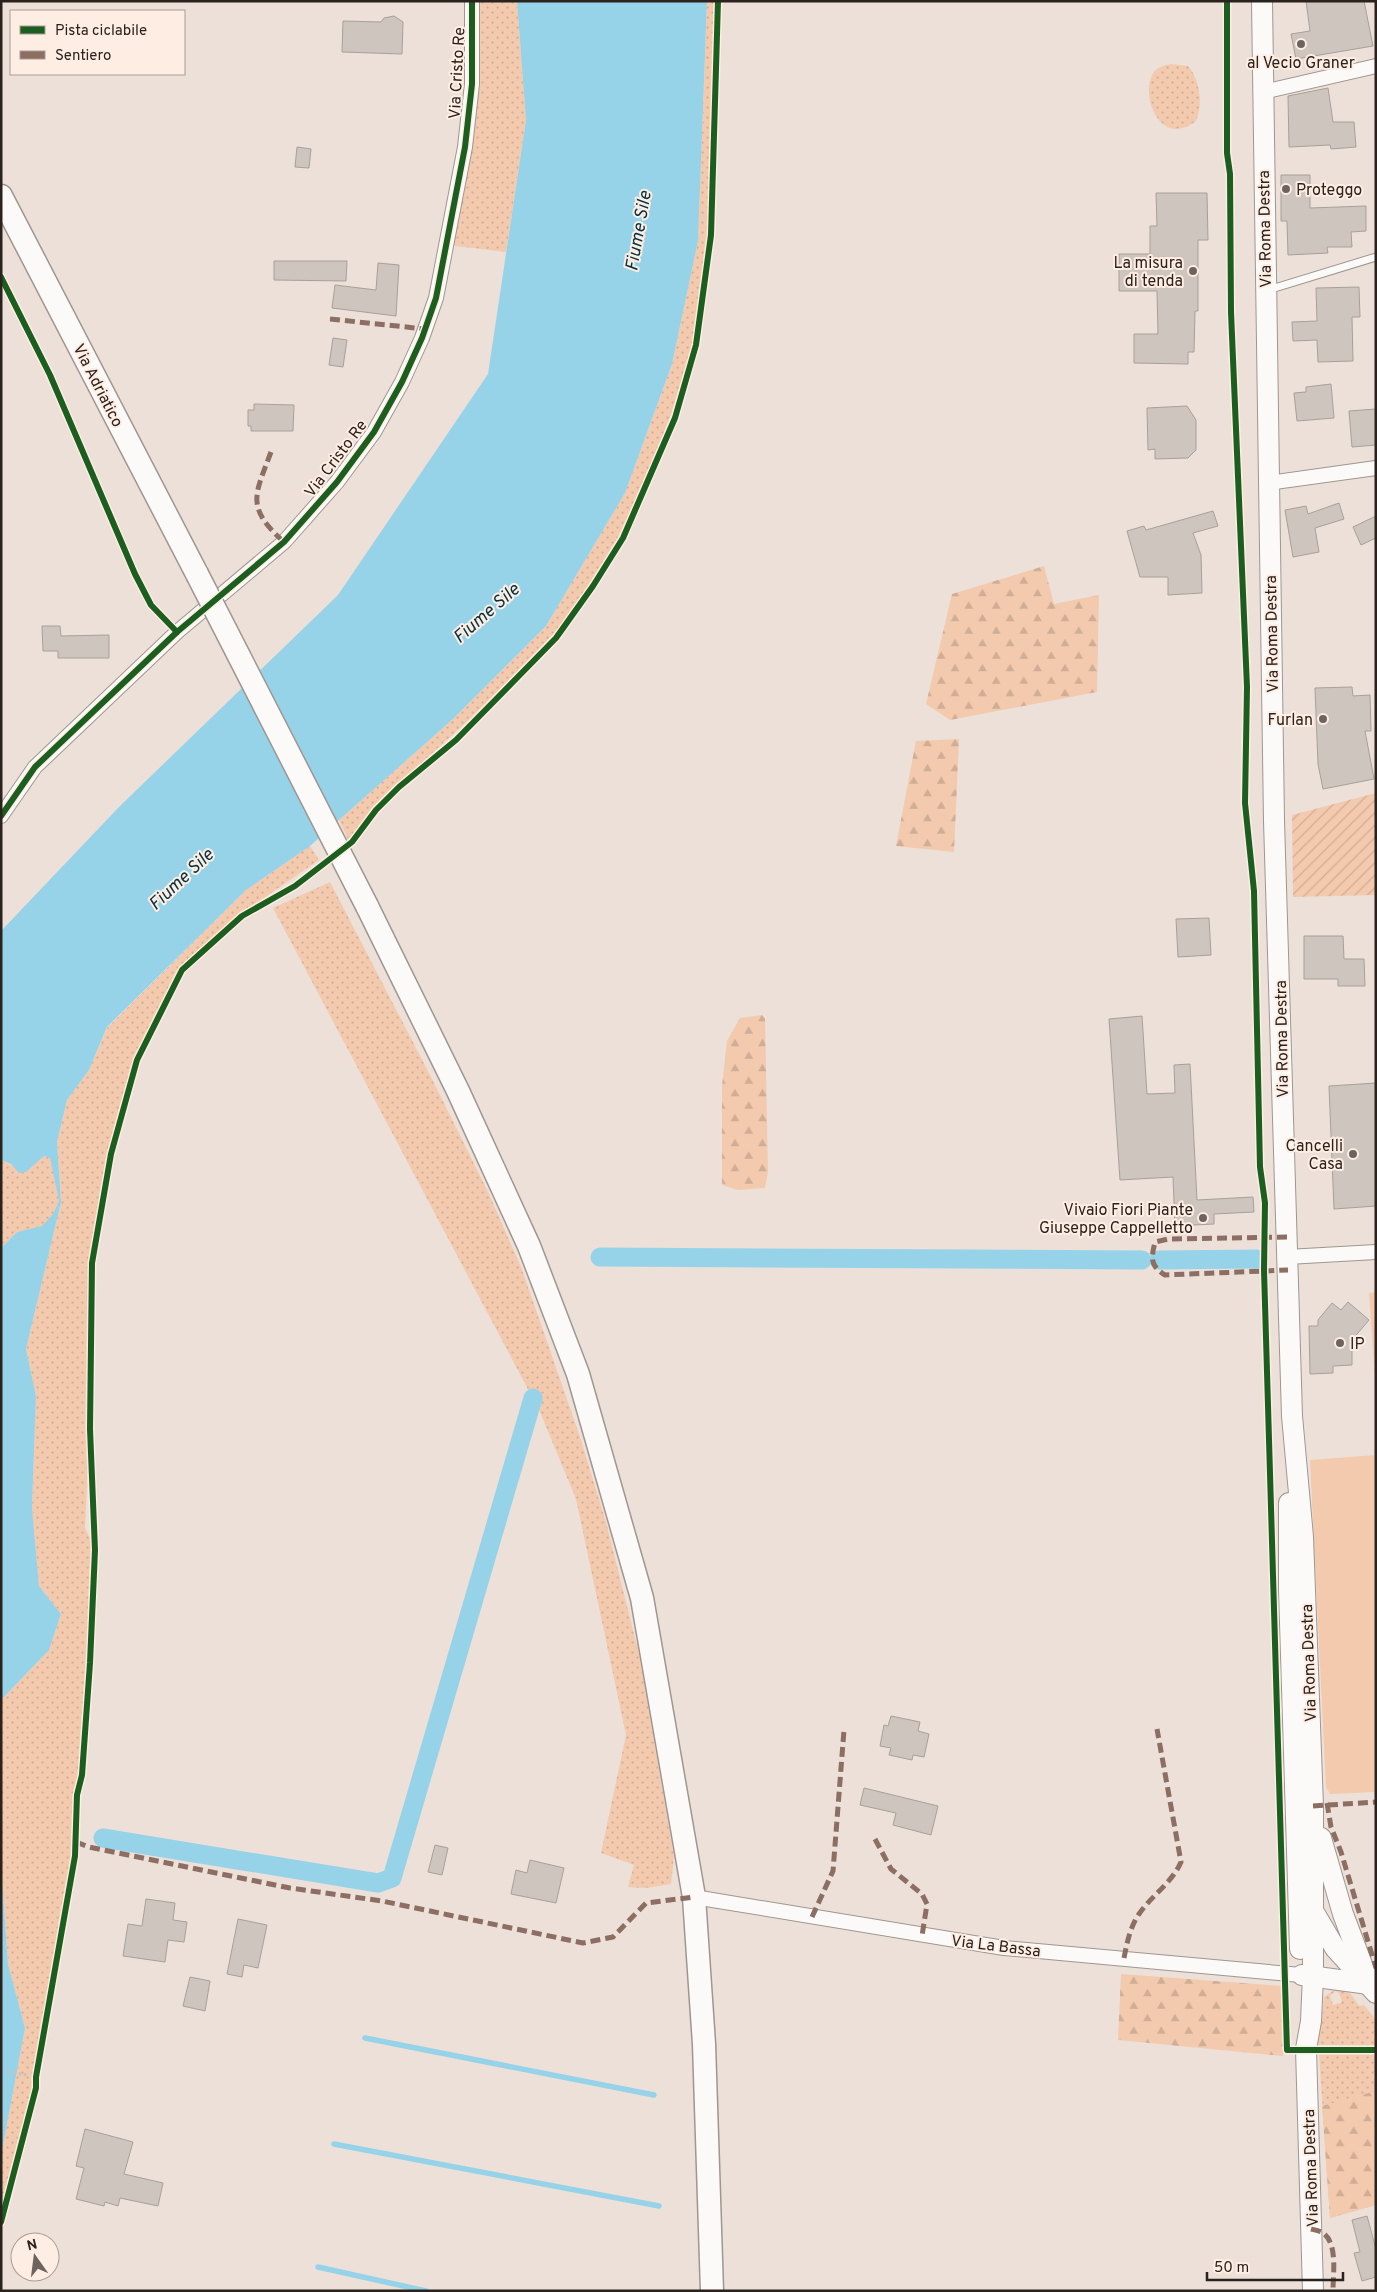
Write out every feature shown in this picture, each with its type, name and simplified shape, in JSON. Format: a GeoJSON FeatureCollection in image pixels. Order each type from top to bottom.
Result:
{"type":"FeatureCollection","features":[{"type":"Feature","properties":{"kind":"main road","name":"Via Adriatico"},"geometry":{"type":"LineString","coordinates":[[1,196],[367,906],[458,1090],[529,1246],[578,1374],[642,1598],[694,1897],[704,2044],[712,2291]]}},
{"type":"Feature","properties":{"kind":"street","name":"Via Cristo Re"},"geometry":{"type":"LineString","coordinates":[[1,816],[35,767],[177,632],[284,542],[337,482],[374,432],[402,382],[422,338],[436,298],[465,147],[472,84],[472,1]]}},
{"type":"Feature","properties":{"kind":"street","name":"Via Roma Destra"},"geometry":{"type":"LineString","coordinates":[[1262,1],[1274,821],[1292,1416],[1303,1537],[1313,1806],[1313,1910],[1301,2021],[1307,2044],[1312,2291]]}},
{"type":"Feature","properties":{"kind":"street"},"geometry":{"type":"LineString","coordinates":[[1263,92],[1376,66]]}},
{"type":"Feature","properties":{"kind":"street"},"geometry":{"type":"LineString","coordinates":[[1268,482],[1376,468]]}},
{"type":"Feature","properties":{"kind":"street"},"geometry":{"type":"LineString","coordinates":[[1287,1257],[1376,1252]]}},
{"type":"Feature","properties":{"kind":"street","name":"Via Roma Destra"},"geometry":{"type":"LineString","coordinates":[[1292,1416],[1288,1519],[1292,1674],[1307,1975]]}},
{"type":"Feature","properties":{"kind":"street","name":"Via Roma Destra"},"geometry":{"type":"LineString","coordinates":[[1292,1674],[1300,1705],[1306,1871],[1308,1896],[1313,1910]]}},
{"type":"Feature","properties":{"kind":"street"},"geometry":{"type":"LineString","coordinates":[[1313,1806],[1325,1856],[1372,1988]]}},
{"type":"Feature","properties":{"kind":"street","name":"Via La Bassa"},"geometry":{"type":"LineString","coordinates":[[694,1897],[1004,1948],[1307,1975]]}},
{"type":"Feature","properties":{"kind":"street"},"geometry":{"type":"LineString","coordinates":[[1313,1910],[1335,1948],[1372,1988]]}},
{"type":"Feature","properties":{"kind":"street"},"geometry":{"type":"LineString","coordinates":[[1307,1975],[1372,1988]]}},
{"type":"Feature","properties":{"kind":"lane"},"geometry":{"type":"LineString","coordinates":[[1265,291],[1376,257]]}},
{"type":"Feature","properties":{"kind":"path"},"geometry":{"type":"LineString","coordinates":[[9,2072],[28,2075]]}},
{"type":"Feature","properties":{"kind":"green space"},"geometry":{"type":"Polygon","coordinates":[[[472,1],[517,1],[526,120],[506,252],[448,245],[465,147],[472,1]]]}},
{"type":"Feature","properties":{"kind":"green space"},"geometry":{"type":"Polygon","coordinates":[[[707,1],[714,1],[715,80],[709,222],[693,345],[670,417],[651,465],[614,546],[566,619],[491,700],[376,804],[358,830],[348,839],[339,820],[453,719],[546,626],[625,493],[672,364],[698,241],[707,1]]]}},
{"type":"Feature","properties":{"kind":"green space"},"geometry":{"type":"Polygon","coordinates":[[[1171,64],[1188,66],[1198,85],[1200,100],[1196,121],[1183,128],[1171,128],[1162,123],[1155,115],[1151,104],[1150,81],[1154,72],[1162,66],[1171,64]]]}},
{"type":"Feature","properties":{"kind":"green space"},"geometry":{"type":"Polygon","coordinates":[[[1044,566],[1054,604],[1099,595],[1097,692],[950,720],[926,704],[952,594],[1044,566]]]}},
{"type":"Feature","properties":{"kind":"green space"},"geometry":{"type":"Polygon","coordinates":[[[959,739],[954,852],[896,846],[916,741],[959,739]]]}},
{"type":"Feature","properties":{"kind":"green space"},"geometry":{"type":"Polygon","coordinates":[[[1376,793],[1376,895],[1293,897],[1292,815],[1376,793]]]}},
{"type":"Feature","properties":{"kind":"green space"},"geometry":{"type":"Polygon","coordinates":[[[310,846],[319,860],[261,900],[211,942],[176,977],[137,1060],[122,1108],[101,1198],[92,1263],[90,1411],[85,1528],[95,1550],[90,1663],[82,1775],[77,1795],[75,1856],[36,2077],[36,2088],[1,2222],[1,2156],[25,2028],[8,1964],[1,1864],[1,1700],[49,1650],[61,1614],[39,1586],[32,1508],[36,1396],[26,1349],[61,1202],[57,1142],[67,1100],[89,1070],[107,1028],[246,890],[310,846]]]}},
{"type":"Feature","properties":{"kind":"green space"},"geometry":{"type":"Polygon","coordinates":[[[330,882],[488,1192],[521,1267],[580,1437],[606,1522],[639,1654],[674,1857],[671,1884],[646,1888],[628,1887],[634,1865],[601,1853],[626,1735],[576,1499],[540,1412],[273,908],[330,882]]]}},
{"type":"Feature","properties":{"kind":"green space"},"geometry":{"type":"Polygon","coordinates":[[[762,1015],[765,1019],[768,1172],[765,1188],[738,1190],[722,1185],[722,1086],[727,1041],[740,1018],[762,1015]]]}},
{"type":"Feature","properties":{"kind":"green space"},"geometry":{"type":"Polygon","coordinates":[[[44,1156],[51,1158],[59,1201],[53,1214],[42,1227],[17,1232],[1,1248],[1,1160],[26,1172],[44,1156]]]}},
{"type":"Feature","properties":{"kind":"green space"},"geometry":{"type":"Polygon","coordinates":[[[1376,1292],[1376,1392],[1369,1293],[1376,1292]]]}},
{"type":"Feature","properties":{"kind":"green space"},"geometry":{"type":"Polygon","coordinates":[[[1376,1455],[1376,1792],[1330,1794],[1326,1787],[1310,1460],[1376,1455]]]}},
{"type":"Feature","properties":{"kind":"green space"},"geometry":{"type":"Polygon","coordinates":[[[1121,1974],[1283,1986],[1283,2056],[1118,2040],[1121,1974]]]}},
{"type":"Feature","properties":{"kind":"green space"},"geometry":{"type":"Polygon","coordinates":[[[1337,1988],[1351,1994],[1359,2006],[1364,2005],[1376,2020],[1376,2046],[1318,2045],[1319,2020],[1322,2018],[1324,1997],[1337,1988]],[[1335,1991],[1330,1996],[1333,2005],[1342,2002],[1339,1993],[1335,1991]]]}},
{"type":"Feature","properties":{"kind":"green space"},"geometry":{"type":"Polygon","coordinates":[[[1376,2053],[1376,2205],[1330,2218],[1319,2054],[1376,2053]]]}},
{"type":"Feature","properties":{"kind":"green space"},"geometry":{"type":"Polygon","coordinates":[[[1376,2091],[1376,2205],[1330,2218],[1322,2106],[1376,2091]]]}},
{"type":"Feature","properties":{"kind":"water","name":"Fiume Sile"},"geometry":{"type":"Polygon","coordinates":[[[517,1],[707,1],[698,241],[672,364],[625,493],[546,626],[453,719],[310,846],[246,890],[107,1027],[89,1070],[67,1100],[57,1142],[61,1202],[26,1349],[36,1396],[32,1508],[39,1586],[61,1614],[49,1650],[1,1700],[1,1248],[17,1232],[42,1226],[53,1214],[59,1201],[50,1158],[44,1156],[26,1172],[19,1173],[11,1164],[1,1160],[1,931],[119,807],[338,595],[488,374],[526,120],[517,1]]]}},
{"type":"Feature","properties":{"kind":"water"},"geometry":{"type":"Polygon","coordinates":[[[1,1864],[8,1964],[25,2028],[1,2156],[1,1864]]]}},
{"type":"Feature","properties":{"kind":"building"},"geometry":{"type":"Polygon","coordinates":[[[1306,1],[1364,1],[1373,46],[1296,59],[1291,34],[1310,31],[1306,1]]]}},
{"type":"Feature","properties":{"kind":"building"},"geometry":{"type":"Polygon","coordinates":[[[394,16],[403,22],[402,54],[342,52],[343,21],[381,22],[384,18],[394,16]]]}},
{"type":"Feature","properties":{"kind":"building"},"geometry":{"type":"Polygon","coordinates":[[[1328,88],[1333,122],[1354,122],[1356,147],[1331,149],[1330,145],[1289,147],[1288,96],[1328,88]]]}},
{"type":"Feature","properties":{"kind":"building"},"geometry":{"type":"Polygon","coordinates":[[[297,147],[311,149],[309,168],[295,167],[297,147]]]}},
{"type":"Feature","properties":{"kind":"building"},"geometry":{"type":"Polygon","coordinates":[[[1281,175],[1310,175],[1310,208],[1366,206],[1366,231],[1351,232],[1352,247],[1327,247],[1328,253],[1288,255],[1287,221],[1281,221],[1281,175]]]}},
{"type":"Feature","properties":{"kind":"building"},"geometry":{"type":"Polygon","coordinates":[[[1156,193],[1207,193],[1208,240],[1198,240],[1198,311],[1195,311],[1194,352],[1188,352],[1188,364],[1134,363],[1134,334],[1158,334],[1157,291],[1119,291],[1119,254],[1150,254],[1150,226],[1157,226],[1156,193]]]}},
{"type":"Feature","properties":{"kind":"building"},"geometry":{"type":"Polygon","coordinates":[[[274,261],[347,261],[346,281],[274,280],[274,261]]]}},
{"type":"Feature","properties":{"kind":"building"},"geometry":{"type":"Polygon","coordinates":[[[378,263],[399,265],[396,316],[332,308],[335,285],[376,290],[378,263]]]}},
{"type":"Feature","properties":{"kind":"building"},"geometry":{"type":"Polygon","coordinates":[[[1359,287],[1360,317],[1352,317],[1353,361],[1318,362],[1317,340],[1293,341],[1292,322],[1317,321],[1316,288],[1359,287]]]}},
{"type":"Feature","properties":{"kind":"building"},"geometry":{"type":"Polygon","coordinates":[[[333,338],[347,340],[343,367],[329,365],[333,338]]]}},
{"type":"Feature","properties":{"kind":"building"},"geometry":{"type":"Polygon","coordinates":[[[1331,384],[1334,418],[1297,421],[1294,393],[1306,392],[1306,387],[1331,384]]]}},
{"type":"Feature","properties":{"kind":"building"},"geometry":{"type":"Polygon","coordinates":[[[254,404],[294,405],[293,431],[251,431],[251,426],[248,426],[248,410],[254,410],[254,404]]]}},
{"type":"Feature","properties":{"kind":"building"},"geometry":{"type":"Polygon","coordinates":[[[1187,406],[1196,420],[1196,450],[1188,458],[1155,459],[1155,449],[1148,450],[1147,408],[1187,406]]]}},
{"type":"Feature","properties":{"kind":"building"},"geometry":{"type":"Polygon","coordinates":[[[1376,409],[1376,445],[1352,447],[1349,411],[1376,409]]]}},
{"type":"Feature","properties":{"kind":"building"},"geometry":{"type":"Polygon","coordinates":[[[1339,503],[1344,519],[1315,528],[1319,552],[1293,557],[1285,510],[1306,506],[1308,514],[1339,503]]]}},
{"type":"Feature","properties":{"kind":"building"},"geometry":{"type":"Polygon","coordinates":[[[1213,511],[1218,526],[1193,533],[1201,555],[1202,593],[1168,595],[1168,577],[1140,577],[1127,531],[1144,526],[1146,530],[1213,511]]]}},
{"type":"Feature","properties":{"kind":"building"},"geometry":{"type":"Polygon","coordinates":[[[1376,516],[1376,538],[1361,545],[1353,527],[1376,516]]]}},
{"type":"Feature","properties":{"kind":"building"},"geometry":{"type":"Polygon","coordinates":[[[42,626],[60,626],[61,636],[109,635],[109,658],[58,658],[58,651],[43,651],[42,626]]]}},
{"type":"Feature","properties":{"kind":"building"},"geometry":{"type":"Polygon","coordinates":[[[1352,687],[1353,696],[1370,695],[1371,731],[1365,731],[1374,779],[1323,789],[1318,764],[1315,688],[1352,687]]]}},
{"type":"Feature","properties":{"kind":"building"},"geometry":{"type":"Polygon","coordinates":[[[1209,918],[1211,955],[1178,957],[1176,919],[1209,918]]]}},
{"type":"Feature","properties":{"kind":"building"},"geometry":{"type":"Polygon","coordinates":[[[1304,936],[1343,936],[1344,959],[1364,959],[1365,986],[1338,986],[1338,979],[1304,979],[1304,936]]]}},
{"type":"Feature","properties":{"kind":"building"},"geometry":{"type":"Polygon","coordinates":[[[1142,1016],[1147,1094],[1175,1093],[1174,1065],[1190,1064],[1197,1200],[1253,1197],[1254,1212],[1214,1214],[1214,1224],[1175,1226],[1173,1177],[1120,1180],[1109,1019],[1142,1016]]]}},
{"type":"Feature","properties":{"kind":"building"},"geometry":{"type":"Polygon","coordinates":[[[1376,1083],[1376,1206],[1334,1209],[1329,1086],[1376,1083]]]}},
{"type":"Feature","properties":{"kind":"building"},"geometry":{"type":"Polygon","coordinates":[[[1348,1302],[1369,1320],[1352,1340],[1352,1365],[1333,1366],[1333,1373],[1310,1374],[1309,1326],[1318,1326],[1318,1320],[1332,1303],[1341,1310],[1348,1302]]]}},
{"type":"Feature","properties":{"kind":"building"},"geometry":{"type":"Polygon","coordinates":[[[891,1716],[920,1722],[918,1731],[929,1734],[924,1757],[913,1755],[912,1760],[889,1755],[891,1748],[880,1746],[884,1725],[888,1726],[891,1716]]]}},
{"type":"Feature","properties":{"kind":"building"},"geometry":{"type":"Polygon","coordinates":[[[864,1788],[938,1806],[931,1835],[893,1825],[896,1813],[860,1805],[864,1788]]]}},
{"type":"Feature","properties":{"kind":"building"},"geometry":{"type":"Polygon","coordinates":[[[435,1845],[448,1848],[442,1875],[428,1872],[435,1845]]]}},
{"type":"Feature","properties":{"kind":"building"},"geometry":{"type":"Polygon","coordinates":[[[530,1860],[564,1868],[556,1903],[511,1894],[516,1870],[527,1873],[530,1860]]]}},
{"type":"Feature","properties":{"kind":"building"},"geometry":{"type":"Polygon","coordinates":[[[146,1899],[175,1903],[173,1920],[187,1922],[184,1942],[168,1940],[165,1962],[123,1956],[128,1924],[142,1926],[146,1899]]]}},
{"type":"Feature","properties":{"kind":"building"},"geometry":{"type":"Polygon","coordinates":[[[238,1919],[267,1925],[258,1968],[244,1965],[242,1977],[227,1974],[238,1919]]]}},
{"type":"Feature","properties":{"kind":"building"},"geometry":{"type":"Polygon","coordinates":[[[190,1977],[210,1981],[205,2011],[183,2006],[190,1977]]]}},
{"type":"Feature","properties":{"kind":"building"},"geometry":{"type":"Polygon","coordinates":[[[85,2129],[133,2142],[124,2174],[163,2183],[158,2206],[120,2198],[118,2206],[105,2202],[104,2206],[76,2199],[84,2168],[76,2166],[85,2129]]]}},
{"type":"Feature","properties":{"kind":"building"},"geometry":{"type":"Polygon","coordinates":[[[1367,2216],[1376,2249],[1376,2277],[1362,2281],[1354,2253],[1360,2252],[1352,2220],[1367,2216]]]}},
{"type":"Feature","properties":{"kind":"waterway"},"geometry":{"type":"LineString","coordinates":[[600,1257],[1142,1260]]}},
{"type":"Feature","properties":{"kind":"waterway"},"geometry":{"type":"LineString","coordinates":[[1159,1260],[1257,1259]]}},
{"type":"Feature","properties":{"kind":"waterway"},"geometry":{"type":"LineString","coordinates":[[103,1838],[378,1883],[392,1878],[533,1398]]}},
{"type":"Feature","properties":{"kind":"waterway"},"geometry":{"type":"LineString","coordinates":[[365,2038],[654,2095]]}},
{"type":"Feature","properties":{"kind":"waterway"},"geometry":{"type":"LineString","coordinates":[[334,2144],[659,2206]]}},
{"type":"Feature","properties":{"kind":"waterway"},"geometry":{"type":"LineString","coordinates":[[318,2267],[426,2291]]}},
{"type":"Feature","properties":{"kind":"marked path"},"geometry":{"type":"LineString","coordinates":[[330,319],[425,329]]}},
{"type":"Feature","properties":{"kind":"marked path"},"geometry":{"type":"LineString","coordinates":[[271,452],[261,479],[257,500],[263,519],[284,542]]}},
{"type":"Feature","properties":{"kind":"marked path"},"geometry":{"type":"LineString","coordinates":[[1287,1237],[1168,1239],[1155,1242],[1152,1257],[1154,1265],[1165,1275],[1288,1270]]}},
{"type":"Feature","properties":{"kind":"marked path"},"geometry":{"type":"LineString","coordinates":[[1124,1958],[1133,1924],[1144,1907],[1167,1883],[1181,1862],[1157,1729]]}},
{"type":"Feature","properties":{"kind":"marked path"},"geometry":{"type":"LineString","coordinates":[[812,1917],[833,1871],[844,1730]]}},
{"type":"Feature","properties":{"kind":"marked path"},"geometry":{"type":"LineString","coordinates":[[1313,1806],[1376,1802]]}},
{"type":"Feature","properties":{"kind":"marked path"},"geometry":{"type":"LineString","coordinates":[[1327,1803],[1331,1827],[1341,1852],[1376,1968]]}},
{"type":"Feature","properties":{"kind":"marked path"},"geometry":{"type":"LineString","coordinates":[[875,1839],[891,1869],[922,1894],[927,1904],[922,1936]]}},
{"type":"Feature","properties":{"kind":"marked path"},"geometry":{"type":"LineString","coordinates":[[76,1842],[89,1847],[290,1888],[382,1901],[583,1943],[613,1937],[646,1903],[694,1897]]}},
{"type":"Feature","properties":{"kind":"marked path"},"geometry":{"type":"LineString","coordinates":[[1311,2229],[1323,2233],[1331,2244],[1334,2260],[1333,2291]]}},
{"type":"Feature","properties":{"kind":"cycle path"},"geometry":{"type":"LineString","coordinates":[[1,816],[35,767],[177,632],[284,542],[337,482],[374,432],[402,382],[422,338],[436,298],[465,147],[472,84],[472,1]]}},
{"type":"Feature","properties":{"kind":"cycle path"},"geometry":{"type":"LineString","coordinates":[[1,2222],[36,2088],[36,2077],[75,1856],[77,1795],[82,1775],[90,1663],[95,1550],[90,1429],[92,1263],[111,1154],[137,1060],[182,970],[242,916],[295,886],[352,842],[376,810],[399,787],[456,740],[556,638],[593,586],[623,538],[675,418],[696,345],[711,235],[718,1]]}},
{"type":"Feature","properties":{"kind":"cycle path"},"geometry":{"type":"LineString","coordinates":[[1227,1],[1227,153],[1230,174],[1231,312],[1247,687],[1245,803],[1254,891],[1260,1167],[1265,1203],[1264,1270],[1287,2050],[1376,2050]]}},
{"type":"Feature","properties":{"kind":"cycle path"},"geometry":{"type":"LineString","coordinates":[[1,277],[50,375],[135,574],[151,605],[177,632]]}},
{"type":"Feature","properties":{"kind":"place","name":"al Vecio Graner"},"geometry":{"type":"Point","coordinates":[1301,44]}},
{"type":"Feature","properties":{"kind":"place","name":"Proteggo"},"geometry":{"type":"Point","coordinates":[1286,189]}},
{"type":"Feature","properties":{"kind":"place","name":"La misura di tenda"},"geometry":{"type":"Point","coordinates":[1193,271]}},
{"type":"Feature","properties":{"kind":"place","name":"Furlan"},"geometry":{"type":"Point","coordinates":[1323,719]}},
{"type":"Feature","properties":{"kind":"place","name":"Cancelli Casa"},"geometry":{"type":"Point","coordinates":[1353,1154]}},
{"type":"Feature","properties":{"kind":"place","name":"Vivaio Fiori Piante Giuseppe Cappelletto"},"geometry":{"type":"Point","coordinates":[1203,1218]}},
{"type":"Feature","properties":{"kind":"place","name":"IP"},"geometry":{"type":"Point","coordinates":[1340,1343]}}]}
